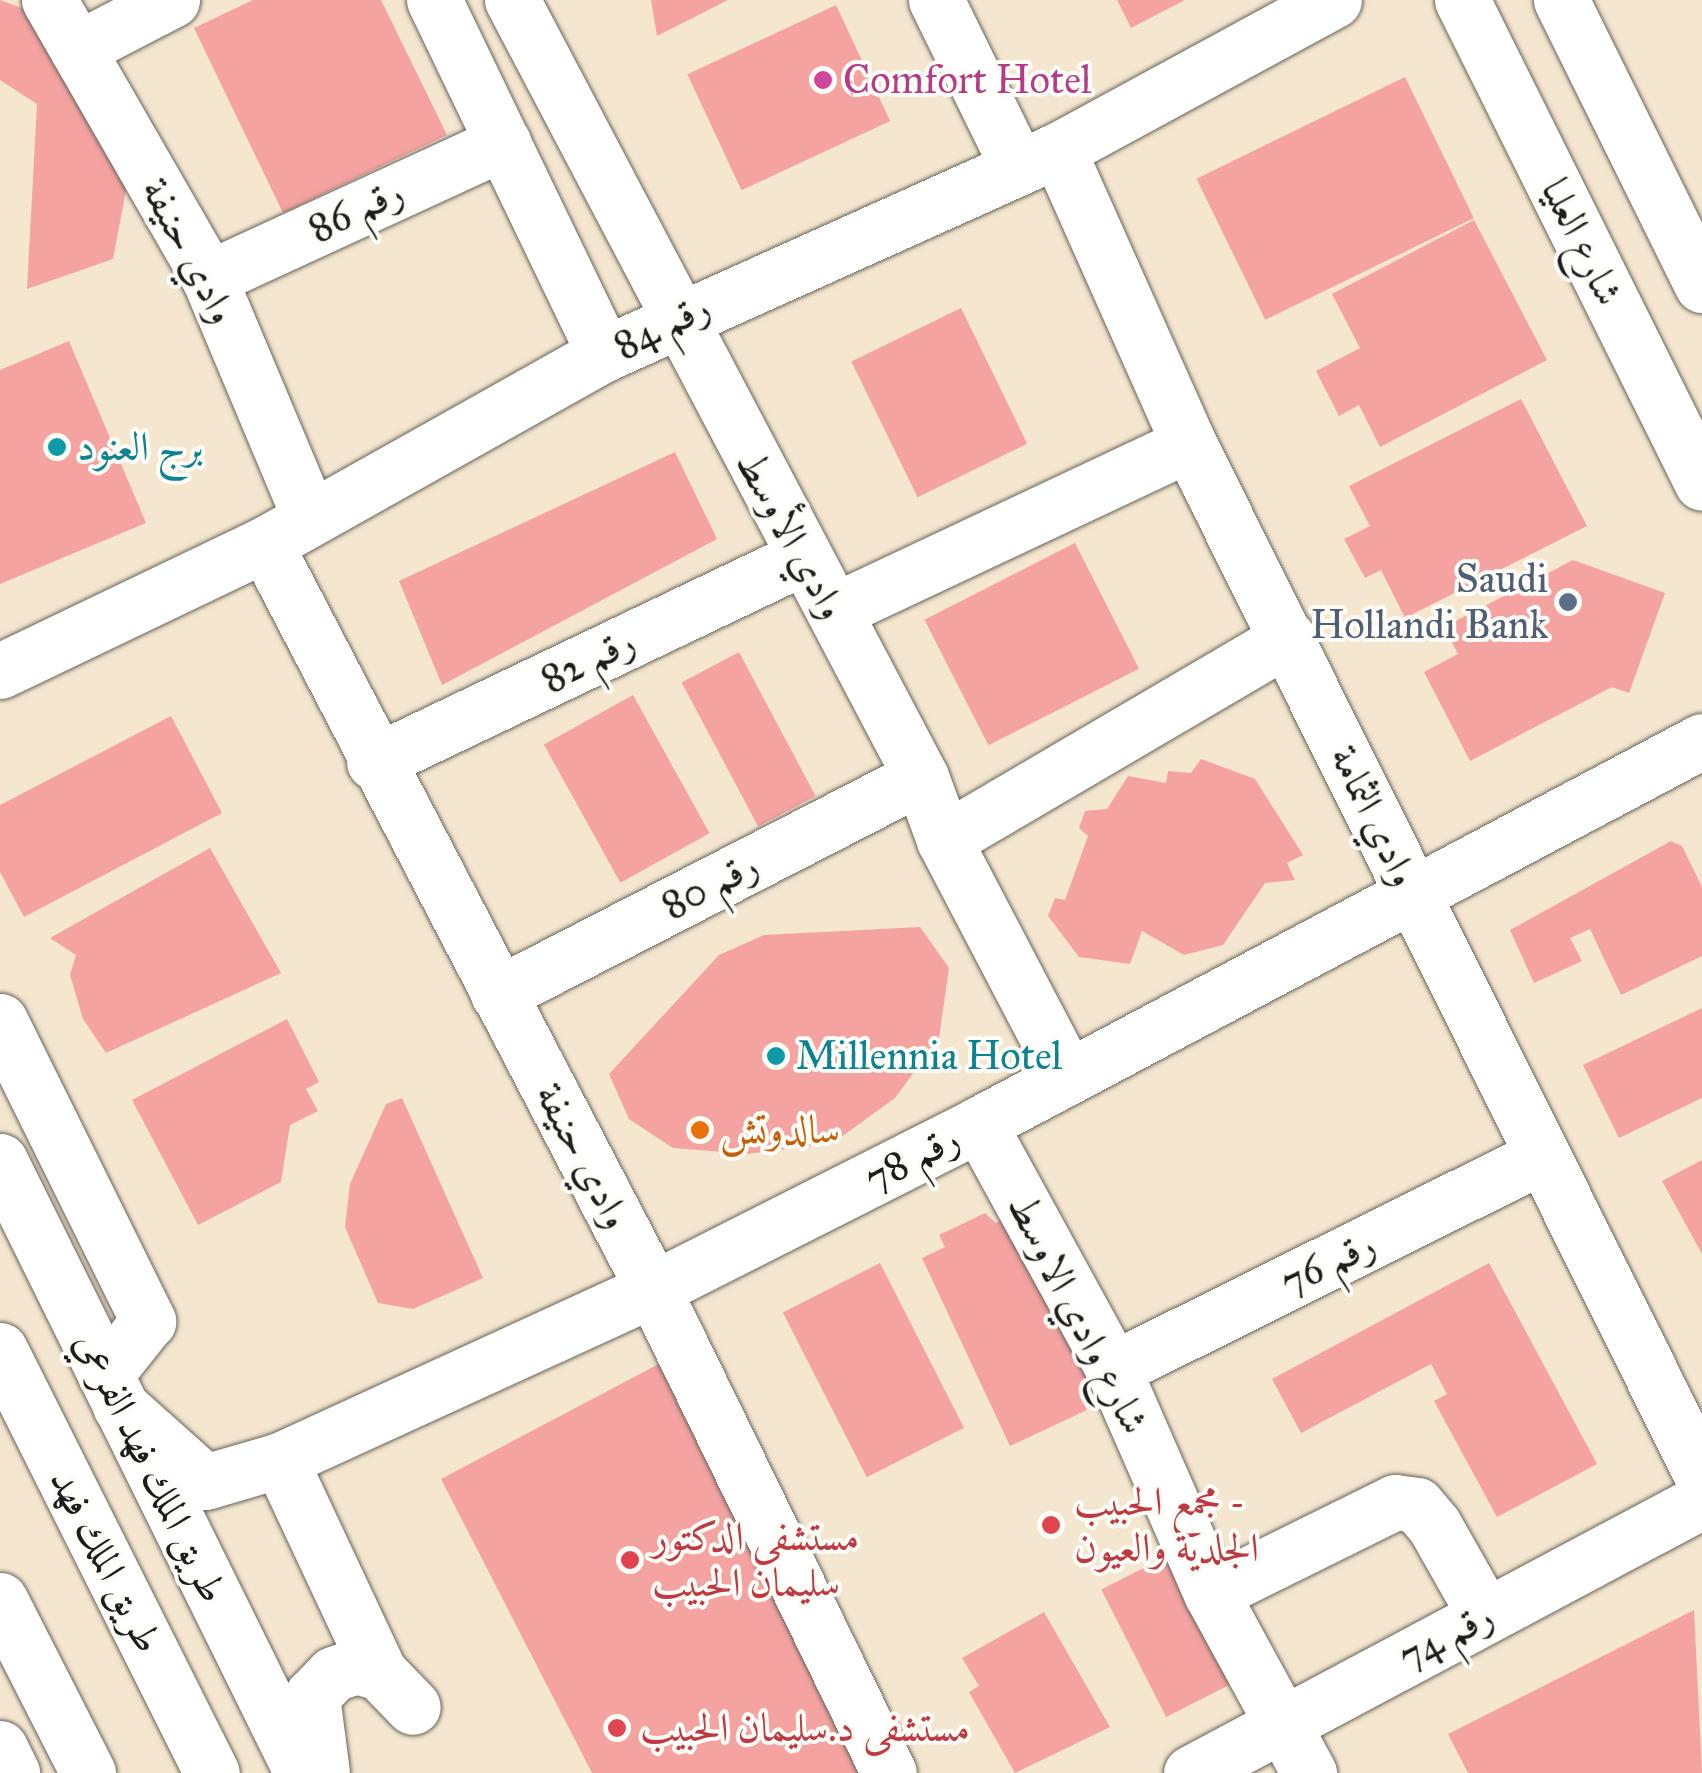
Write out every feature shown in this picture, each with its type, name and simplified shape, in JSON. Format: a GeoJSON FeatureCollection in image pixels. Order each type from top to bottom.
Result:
{"type":"FeatureCollection","features":[{"type":"Feature","properties":{"kind":"main road","name":"وادي حنيفة"},"geometry":{"type":"LineString","coordinates":[[49,0],[209,278],[287,528],[374,762],[654,1289],[889,1773]]}},
{"type":"Feature","properties":{"kind":"main road"},"geometry":{"type":"LineString","coordinates":[[78,49],[172,0]]}},
{"type":"Feature","properties":{"kind":"main road"},"geometry":{"type":"LineString","coordinates":[[434,0],[604,354]]}},
{"type":"Feature","properties":{"kind":"main road","name":"وادي الأوسط"},"geometry":{"type":"LineString","coordinates":[[512,0],[674,320],[922,777],[944,840],[1065,1072]]}},
{"type":"Feature","properties":{"kind":"main road","name":"وادي الثمامة"},"geometry":{"type":"LineString","coordinates":[[936,0],[1038,158],[1189,444],[1702,1476]]}},
{"type":"Feature","properties":{"kind":"main road","name":"رقم 84"},"geometry":{"type":"LineString","coordinates":[[0,671],[287,528],[604,354],[1038,158],[1334,0]]}},
{"type":"Feature","properties":{"kind":"main road","name":"شارع العليا"},"geometry":{"type":"LineString","coordinates":[[1462,0],[1702,483]]}},
{"type":"Feature","properties":{"kind":"main road"},"geometry":{"type":"LineString","coordinates":[[1561,0],[1702,285]]}},
{"type":"Feature","properties":{"kind":"main road","name":"رقم 86"},"geometry":{"type":"LineString","coordinates":[[209,278],[503,142]]}},
{"type":"Feature","properties":{"kind":"main road"},"geometry":{"type":"LineString","coordinates":[[834,610],[1189,444]]}},
{"type":"Feature","properties":{"kind":"main road","name":"رقم 82"},"geometry":{"type":"LineString","coordinates":[[374,762],[802,557]]}},
{"type":"Feature","properties":{"kind":"main road"},"geometry":{"type":"LineString","coordinates":[[944,840],[1288,638]]}},
{"type":"Feature","properties":{"kind":"main road","name":"رقم 78"},"geometry":{"type":"LineString","coordinates":[[113,1391],[205,1482],[280,1460],[654,1289],[979,1124],[1065,1072],[1702,742]]}},
{"type":"Feature","properties":{"kind":"main road","name":"رقم 80"},"geometry":{"type":"LineString","coordinates":[[498,994],[922,777]]}},
{"type":"Feature","properties":{"kind":"main road"},"geometry":{"type":"LineString","coordinates":[[0,1021],[148,1321],[113,1391]]}},
{"type":"Feature","properties":{"kind":"main road","name":"شارع وادي الاوسط"},"geometry":{"type":"LineString","coordinates":[[979,1124],[1113,1370],[1211,1593],[1308,1773]]}},
{"type":"Feature","properties":{"kind":"main road","name":"رقم 76"},"geometry":{"type":"LineString","coordinates":[[1113,1370],[1543,1156]]}},
{"type":"Feature","properties":{"kind":"main road","name":"طريق الملك فهد الفرعي"},"geometry":{"type":"LineString","coordinates":[[0,1161],[302,1773]]}},
{"type":"Feature","properties":{"kind":"main road","name":"طريق الملك فهد"},"geometry":{"type":"LineString","coordinates":[[0,1350],[212,1773]]}},
{"type":"Feature","properties":{"kind":"main road"},"geometry":{"type":"LineString","coordinates":[[280,1460],[396,1690],[345,1670],[312,1696],[322,1773]]}},
{"type":"Feature","properties":{"kind":"main road","name":"رقم 74"},"geometry":{"type":"LineString","coordinates":[[1191,1773],[1702,1501]]}},
{"type":"Feature","properties":{"kind":"main road"},"geometry":{"type":"LineString","coordinates":[[1211,1593],[1394,1502],[1418,1505],[1434,1525],[1484,1615]]}},
{"type":"Feature","properties":{"kind":"main road"},"geometry":{"type":"LineString","coordinates":[[0,1600],[88,1773]]}},
{"type":"Feature","properties":{"kind":"main road"},"geometry":{"type":"LineString","coordinates":[[0,1748],[12,1773]]}},
{"type":"Feature","properties":{"kind":"building"},"geometry":{"type":"Polygon","coordinates":[[[0,0],[32,12],[130,169],[113,259],[27,289],[37,104],[0,80],[0,0]]]}},
{"type":"Feature","properties":{"kind":"building"},"geometry":{"type":"Polygon","coordinates":[[[253,0],[381,0],[447,135],[283,213],[194,28],[253,0]]]}},
{"type":"Feature","properties":{"kind":"building"},"geometry":{"type":"Polygon","coordinates":[[[651,0],[728,0],[657,36],[651,0]]]}},
{"type":"Feature","properties":{"kind":"building"},"geometry":{"type":"Polygon","coordinates":[[[1117,0],[1185,0],[1131,28],[1117,0]]]}},
{"type":"Feature","properties":{"kind":"building"},"geometry":{"type":"Polygon","coordinates":[[[836,5],[890,121],[741,190],[687,74],[836,5]]]}},
{"type":"Feature","properties":{"kind":"building"},"geometry":{"type":"Polygon","coordinates":[[[1405,77],[1474,218],[1265,320],[1196,179],[1405,77]]]}},
{"type":"Feature","properties":{"kind":"building"},"geometry":{"type":"Polygon","coordinates":[[[1474,220],[1547,360],[1380,447],[1359,405],[1339,416],[1316,371],[1360,348],[1332,294],[1474,220]]]}},
{"type":"Feature","properties":{"kind":"building"},"geometry":{"type":"Polygon","coordinates":[[[961,308],[1027,444],[918,497],[851,361],[961,308]]]}},
{"type":"Feature","properties":{"kind":"building","name":"برج العنود"},"geometry":{"type":"Polygon","coordinates":[[[69,341],[146,523],[0,584],[0,370],[69,341]]]}},
{"type":"Feature","properties":{"kind":"building"},"geometry":{"type":"Polygon","coordinates":[[[1521,399],[1587,526],[1405,618],[1381,570],[1365,578],[1344,539],[1370,526],[1349,486],[1521,399]]]}},
{"type":"Feature","properties":{"kind":"building"},"geometry":{"type":"Polygon","coordinates":[[[675,452],[717,539],[442,685],[399,581],[675,452]]]}},
{"type":"Feature","properties":{"kind":"building"},"geometry":{"type":"Polygon","coordinates":[[[1075,543],[1139,669],[988,745],[924,620],[1075,543]]]}},
{"type":"Feature","properties":{"kind":"building"},"geometry":{"type":"Polygon","coordinates":[[[1573,560],[1665,593],[1629,693],[1612,687],[1470,761],[1424,672],[1458,654],[1444,627],[1573,560]]]}},
{"type":"Feature","properties":{"kind":"building"},"geometry":{"type":"Polygon","coordinates":[[[739,652],[816,796],[758,826],[682,683],[739,652]]]}},
{"type":"Feature","properties":{"kind":"building"},"geometry":{"type":"Polygon","coordinates":[[[633,695],[710,833],[620,883],[544,744],[633,695]]]}},
{"type":"Feature","properties":{"kind":"building"},"geometry":{"type":"Polygon","coordinates":[[[171,716],[222,813],[24,917],[0,872],[0,805],[171,716]]]}},
{"type":"Feature","properties":{"kind":"building"},"geometry":{"type":"Polygon","coordinates":[[[1201,759],[1255,779],[1303,855],[1287,863],[1295,880],[1265,883],[1223,945],[1184,955],[1142,931],[1130,964],[1079,957],[1048,916],[1055,898],[1065,900],[1088,836],[1079,828],[1085,811],[1107,809],[1128,776],[1166,783],[1168,771],[1191,773],[1201,759]]]}},
{"type":"Feature","properties":{"kind":"building"},"geometry":{"type":"Polygon","coordinates":[[[1671,841],[1682,846],[1702,887],[1702,956],[1621,995],[1590,929],[1570,938],[1582,961],[1534,983],[1510,930],[1671,841]]]}},
{"type":"Feature","properties":{"kind":"building"},"geometry":{"type":"Polygon","coordinates":[[[210,848],[281,973],[106,1053],[83,1019],[70,975],[76,955],[50,938],[210,848]]]}},
{"type":"Feature","properties":{"kind":"building","name":"Millennia Hotel"},"geometry":{"type":"Polygon","coordinates":[[[920,927],[949,968],[939,1038],[895,1098],[833,1143],[747,1154],[673,1148],[629,1119],[609,1074],[719,955],[764,935],[920,927]]]}},
{"type":"Feature","properties":{"kind":"building"},"geometry":{"type":"Polygon","coordinates":[[[1702,1008],[1702,1098],[1619,1138],[1583,1065],[1702,1008]]]}},
{"type":"Feature","properties":{"kind":"building"},"geometry":{"type":"Polygon","coordinates":[[[287,1019],[319,1082],[306,1089],[318,1111],[290,1125],[281,1182],[198,1225],[132,1100],[287,1019]]]}},
{"type":"Feature","properties":{"kind":"building"},"geometry":{"type":"Polygon","coordinates":[[[402,1098],[483,1278],[413,1309],[378,1303],[345,1227],[350,1184],[386,1104],[402,1098]]]}},
{"type":"Feature","properties":{"kind":"building"},"geometry":{"type":"Polygon","coordinates":[[[1702,1160],[1702,1254],[1662,1181],[1702,1160]]]}},
{"type":"Feature","properties":{"kind":"building"},"geometry":{"type":"Polygon","coordinates":[[[985,1213],[996,1223],[1016,1214],[1097,1387],[1080,1395],[1087,1410],[1010,1446],[922,1258],[945,1247],[939,1235],[985,1213]]]}},
{"type":"Feature","properties":{"kind":"building"},"geometry":{"type":"Polygon","coordinates":[[[880,1263],[964,1428],[867,1477],[783,1312],[880,1263]]]}},
{"type":"Feature","properties":{"kind":"building"},"geometry":{"type":"Polygon","coordinates":[[[1489,1263],[1597,1464],[1497,1517],[1434,1401],[1447,1394],[1431,1364],[1301,1433],[1272,1379],[1489,1263]]]}},
{"type":"Feature","properties":{"kind":"building","name":"مستشفى الدكتور سليمان الحبيب"},"geometry":{"type":"Polygon","coordinates":[[[672,1357],[886,1773],[592,1773],[441,1479],[672,1357]]]}},
{"type":"Feature","properties":{"kind":"building"},"geometry":{"type":"Polygon","coordinates":[[[1177,1551],[1242,1678],[1166,1717],[1101,1590],[1177,1551]]]}},
{"type":"Feature","properties":{"kind":"building"},"geometry":{"type":"Polygon","coordinates":[[[1694,1610],[1702,1773],[1468,1773],[1448,1734],[1694,1610]]]}},
{"type":"Feature","properties":{"kind":"building"},"geometry":{"type":"Polygon","coordinates":[[[1044,1612],[1110,1727],[1015,1773],[969,1692],[979,1686],[962,1658],[1044,1612]]]}},
{"type":"Feature","properties":{"kind":"place","name":"Comfort Hotel"},"geometry":{"type":"Point","coordinates":[823,80]}},
{"type":"Feature","properties":{"kind":"place","name":"برج العنود"},"geometry":{"type":"Point","coordinates":[57,447]}},
{"type":"Feature","properties":{"kind":"place","name":"Saudi Hollandi Bank"},"geometry":{"type":"Point","coordinates":[1568,602]}},
{"type":"Feature","properties":{"kind":"place","name":"Millennia Hotel"},"geometry":{"type":"Point","coordinates":[776,1056]}},
{"type":"Feature","properties":{"kind":"place","name":"سالدوتش"},"geometry":{"type":"Point","coordinates":[700,1130]}},
{"type":"Feature","properties":{"kind":"place","name":"مجمع الحبيب - الجلدية والعيون"},"geometry":{"type":"Point","coordinates":[1051,1525]}},
{"type":"Feature","properties":{"kind":"place","name":"مستشفى الدكتور سليمان الحبيب"},"geometry":{"type":"Point","coordinates":[630,1560]}},
{"type":"Feature","properties":{"kind":"place","name":"مستشفى د.سليمان الحبيب"},"geometry":{"type":"Point","coordinates":[617,1728]}}]}
